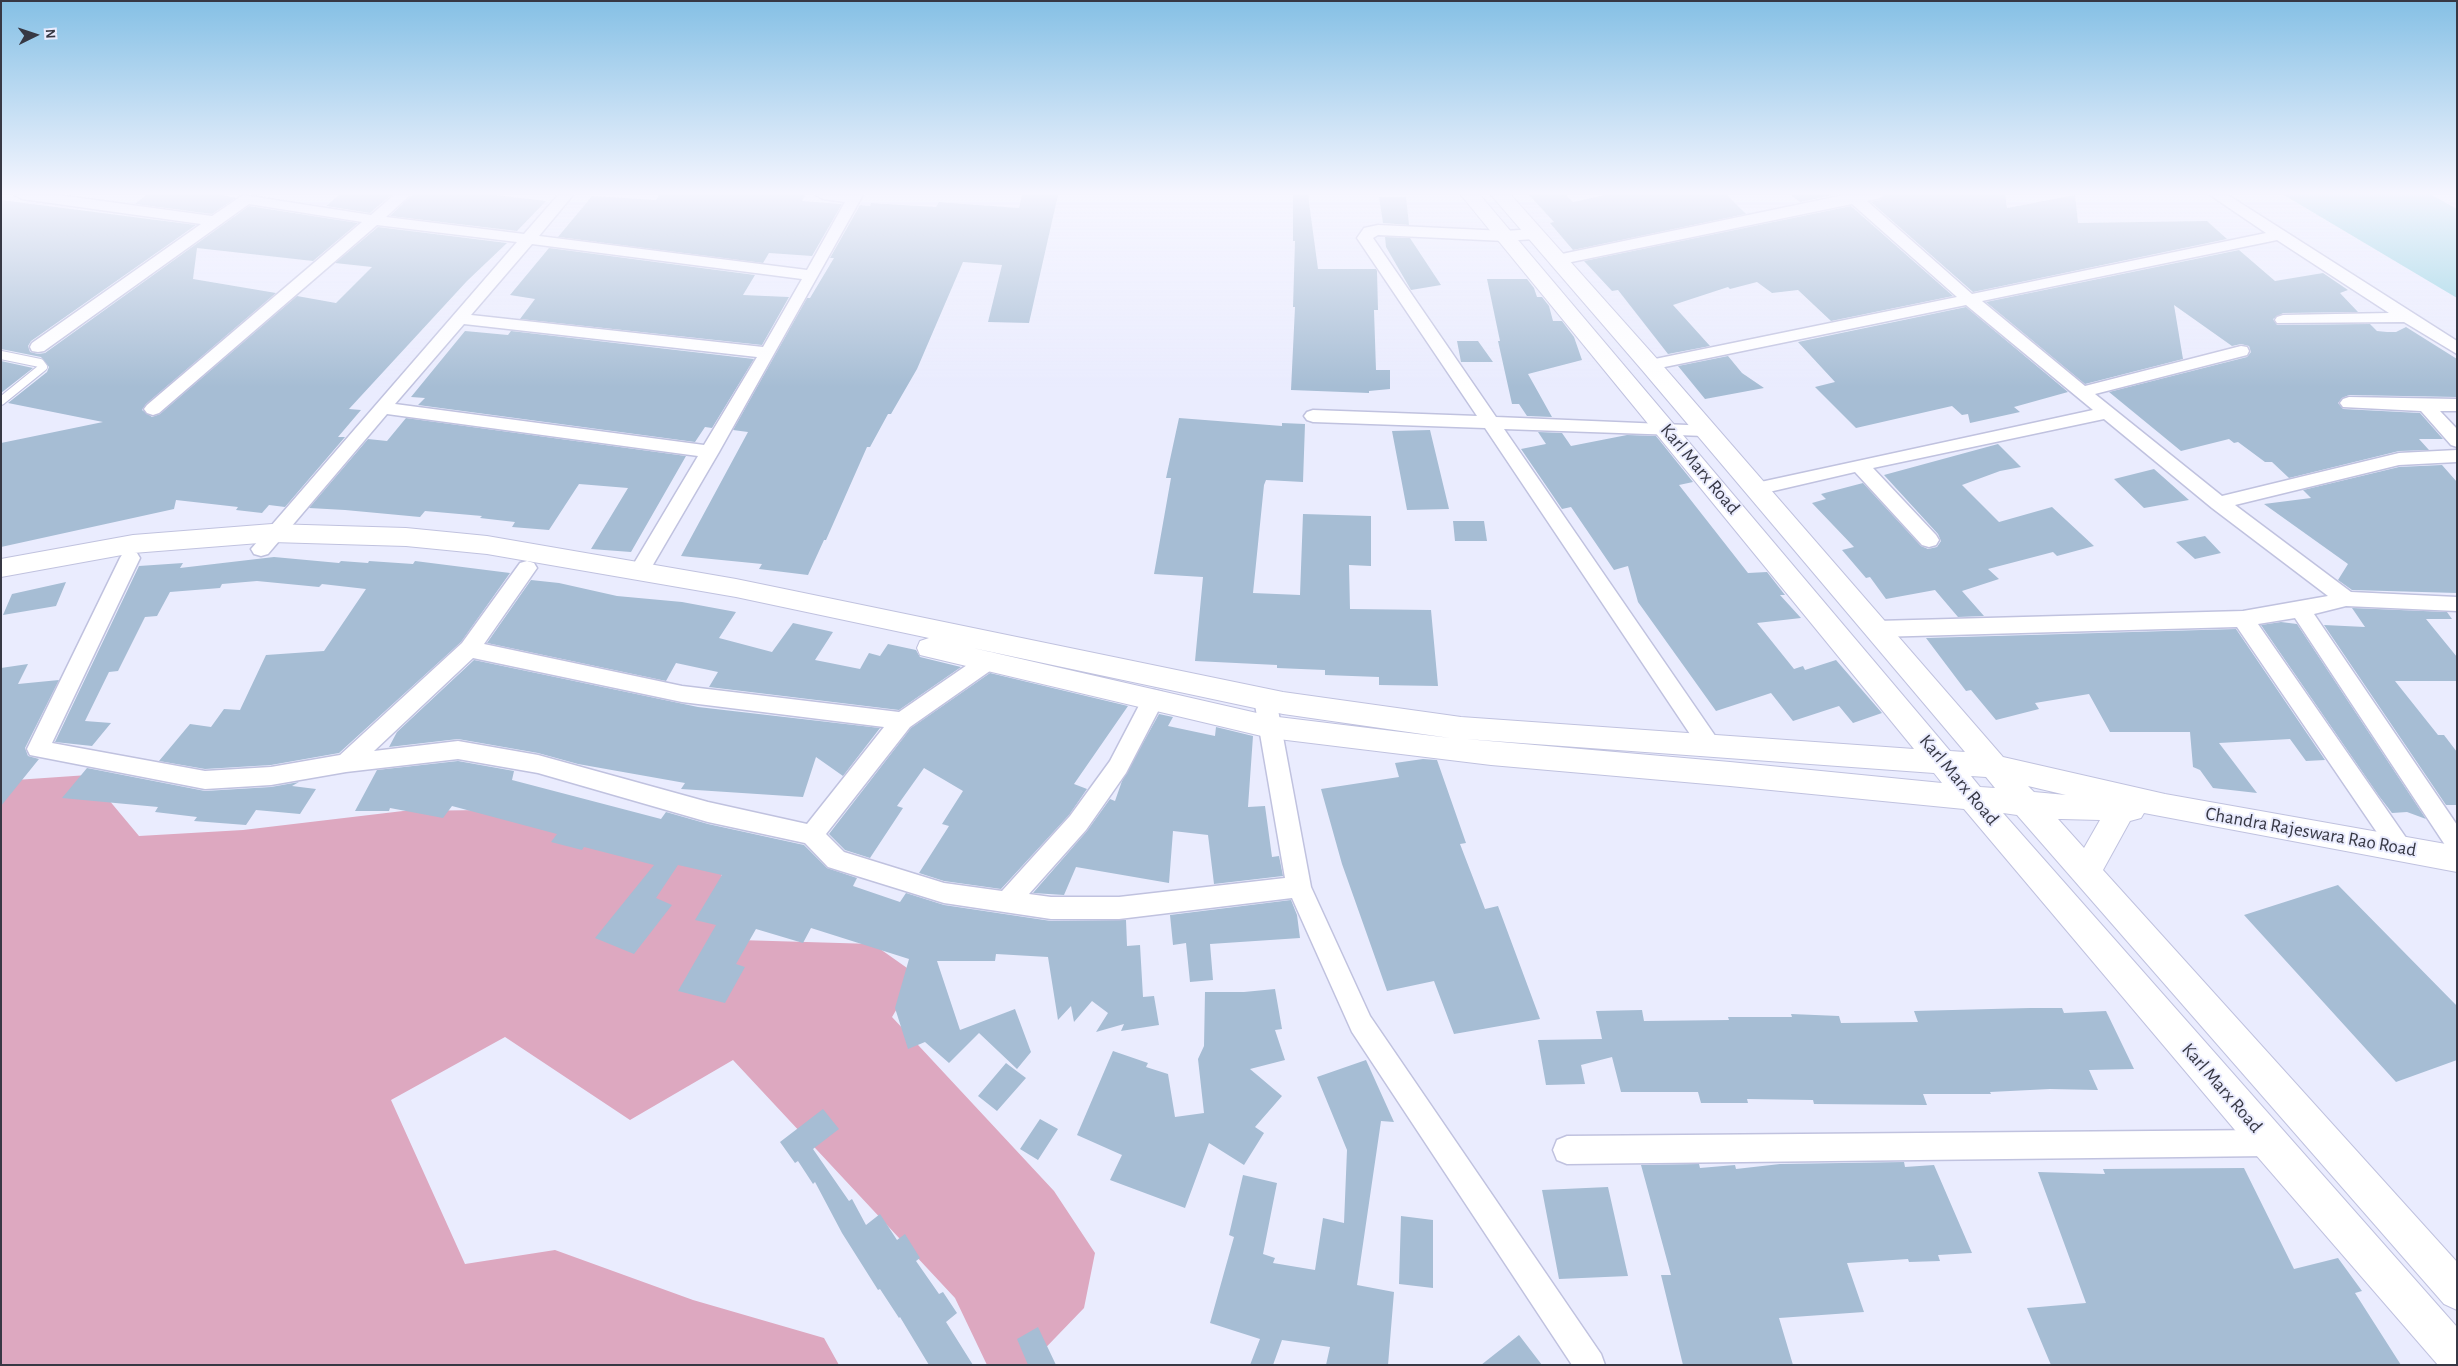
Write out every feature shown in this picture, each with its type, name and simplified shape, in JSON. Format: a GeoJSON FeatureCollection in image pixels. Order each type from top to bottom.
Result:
{"type":"FeatureCollection","features":[{"type":"Feature","properties":{"kind":"street"},"geometry":{"type":"LineString","coordinates":[[38,347],[162,259]]}},
{"type":"Feature","properties":{"kind":"street"},"geometry":{"type":"LineString","coordinates":[[153,409],[329,259]]}},
{"type":"Feature","properties":{"kind":"street"},"geometry":{"type":"LineString","coordinates":[[266,541],[511,259]]}},
{"type":"Feature","properties":{"kind":"street"},"geometry":{"type":"LineString","coordinates":[[683,259],[811,275]]}},
{"type":"Feature","properties":{"kind":"street"},"geometry":{"type":"LineString","coordinates":[[640,570],[768,353],[820,259]]}},
{"type":"Feature","properties":{"kind":"street"},"geometry":{"type":"LineString","coordinates":[[1379,259],[1710,746]]}},
{"type":"Feature","properties":{"kind":"street","name":"Karl Marx Road"},"geometry":{"type":"LineString","coordinates":[[1524,259],[1972,798],[2269,1143],[2457,1357]]}},
{"type":"Feature","properties":{"kind":"street"},"geometry":{"type":"LineString","coordinates":[[1557,260],[1563,259]]}},
{"type":"Feature","properties":{"kind":"street"},"geometry":{"type":"LineString","coordinates":[[1923,259],[2107,413],[2219,503],[2346,599]]}},
{"type":"Feature","properties":{"kind":"street"},"geometry":{"type":"LineString","coordinates":[[1650,365],[2166,259]]}},
{"type":"Feature","properties":{"kind":"street"},"geometry":{"type":"LineString","coordinates":[[2316,259],[2457,349]]}},
{"type":"Feature","properties":{"kind":"street","name":"Karl Marx Road"},"geometry":{"type":"LineString","coordinates":[[1557,260],[1878,629],[2026,804],[2457,1291]]}},
{"type":"Feature","properties":{"kind":"street"},"geometry":{"type":"LineString","coordinates":[[2283,320],[2408,317]]}},
{"type":"Feature","properties":{"kind":"street"},"geometry":{"type":"LineString","coordinates":[[461,319],[768,353]]}},
{"type":"Feature","properties":{"kind":"street"},"geometry":{"type":"LineString","coordinates":[[2083,392],[2241,351]]}},
{"type":"Feature","properties":{"kind":"street"},"geometry":{"type":"LineString","coordinates":[[2349,403],[2426,406],[2457,405]]}},
{"type":"Feature","properties":{"kind":"street"},"geometry":{"type":"LineString","coordinates":[[2426,406],[2457,441]]}},
{"type":"Feature","properties":{"kind":"street"},"geometry":{"type":"LineString","coordinates":[[382,408],[710,452]]}},
{"type":"Feature","properties":{"kind":"street"},"geometry":{"type":"LineString","coordinates":[[1756,489],[1859,465],[2107,413]]}},
{"type":"Feature","properties":{"kind":"street"},"geometry":{"type":"LineString","coordinates":[[1313,416],[1705,430]]}},
{"type":"Feature","properties":{"kind":"street"},"geometry":{"type":"LineString","coordinates":[[2219,503],[2399,459],[2457,456]]}},
{"type":"Feature","properties":{"kind":"street"},"geometry":{"type":"LineString","coordinates":[[1859,465],[1929,540]]}},
{"type":"Feature","properties":{"kind":"street"},"geometry":{"type":"LineString","coordinates":[[1,581],[130,558],[337,533],[406,537],[487,545],[640,570],[1022,647],[1265,699],[1461,728],[1993,766],[2165,806]]}},
{"type":"Feature","properties":{"kind":"street"},"geometry":{"type":"LineString","coordinates":[[1,568],[133,544],[266,541],[392,553],[527,568],[631,585],[990,660],[1270,727],[1492,754],[2026,804],[2121,810],[2165,806]]}},
{"type":"Feature","properties":{"kind":"street"},"geometry":{"type":"LineString","coordinates":[[130,558],[38,749],[205,780],[271,776],[346,763],[458,750],[538,764],[708,812],[812,835],[836,860],[944,893],[1050,908],[1119,908],[1300,888]]}},
{"type":"Feature","properties":{"kind":"street"},"geometry":{"type":"LineString","coordinates":[[346,763],[469,649],[527,568]]}},
{"type":"Feature","properties":{"kind":"street"},"geometry":{"type":"LineString","coordinates":[[1878,629],[2243,619],[2300,610],[2346,599],[2456,605]]}},
{"type":"Feature","properties":{"kind":"street"},"geometry":{"type":"LineString","coordinates":[[2300,610],[2457,844]]}},
{"type":"Feature","properties":{"kind":"street"},"geometry":{"type":"LineString","coordinates":[[2243,619],[2401,849]]}},
{"type":"Feature","properties":{"kind":"street"},"geometry":{"type":"LineString","coordinates":[[469,649],[682,694],[902,720]]}},
{"type":"Feature","properties":{"kind":"street"},"geometry":{"type":"LineString","coordinates":[[812,835],[902,720],[990,660]]}},
{"type":"Feature","properties":{"kind":"street"},"geometry":{"type":"LineString","coordinates":[[1007,902],[1078,823],[1118,767],[1154,698]]}},
{"type":"Feature","properties":{"kind":"street"},"geometry":{"type":"LineString","coordinates":[[1265,699],[1300,888],[1361,1024],[1590,1365]]}},
{"type":"Feature","properties":{"kind":"street","name":"Chandra Rajeswara Rao Road"},"geometry":{"type":"LineString","coordinates":[[2165,806],[2457,859]]}},
{"type":"Feature","properties":{"kind":"street"},"geometry":{"type":"LineString","coordinates":[[2086,872],[2121,810]]}},
{"type":"Feature","properties":{"kind":"street"},"geometry":{"type":"LineString","coordinates":[[1567,1150],[2269,1143]]}},
{"type":"Feature","properties":{"kind":"lane"},"geometry":{"type":"LineString","coordinates":[[1,355],[40,363],[43,367],[1,401]]}},
{"type":"Feature","properties":{"kind":"shaded area"},"geometry":{"type":"Polygon","coordinates":[[[88,775],[139,836],[243,830],[403,811],[565,809],[717,858],[739,940],[873,944],[917,975],[892,1017],[1054,1191],[1095,1253],[1084,1308],[1029,1365],[987,1365],[955,1298],[733,1060],[630,1120],[505,1037],[391,1100],[465,1264],[555,1250],[693,1300],[824,1338],[839,1365],[1,1365],[1,781],[88,775]]]}},
{"type":"Feature","properties":{"kind":"water"},"geometry":{"type":"Polygon","coordinates":[[[2391,259],[2457,259],[2457,298],[2391,259]]]}},
{"type":"Feature","properties":{"kind":"building"},"geometry":{"type":"Polygon","coordinates":[[[1,259],[148,259],[31,341],[28,346],[30,352],[38,354],[45,353],[176,259],[196,259],[193,279],[276,293],[146,404],[142,410],[152,417],[160,414],[297,296],[336,303],[372,267],[335,263],[340,259],[490,259],[467,281],[349,409],[361,410],[338,437],[345,437],[285,507],[269,505],[262,513],[236,510],[238,507],[176,500],[174,509],[1,547],[1,443],[103,422],[8,403],[47,372],[49,367],[41,357],[1,349],[1,259]]]}},
{"type":"Feature","properties":{"kind":"building"},"geometry":{"type":"Polygon","coordinates":[[[293,259],[316,259],[313,261],[293,259]]]}},
{"type":"Feature","properties":{"kind":"building"},"geometry":{"type":"Polygon","coordinates":[[[540,259],[631,259],[755,275],[743,295],[789,297],[762,345],[520,319],[535,299],[510,295],[540,259]]]}},
{"type":"Feature","properties":{"kind":"building"},"geometry":{"type":"Polygon","coordinates":[[[729,259],[766,259],[763,263],[729,259]]]}},
{"type":"Feature","properties":{"kind":"building"},"geometry":{"type":"Polygon","coordinates":[[[834,259],[1044,259],[1029,323],[988,322],[1002,265],[963,262],[917,369],[891,414],[888,414],[870,447],[867,447],[826,540],[824,540],[808,575],[759,569],[762,564],[681,556],[748,432],[733,430],[807,298],[810,298],[834,259]]]}},
{"type":"Feature","properties":{"kind":"building"},"geometry":{"type":"Polygon","coordinates":[[[1294,259],[1317,259],[1318,269],[1376,269],[1378,310],[1374,310],[1376,370],[1390,370],[1390,389],[1369,391],[1369,393],[1291,390],[1295,307],[1293,307],[1294,259]]]}},
{"type":"Feature","properties":{"kind":"building"},"geometry":{"type":"Polygon","coordinates":[[[1393,259],[1424,259],[1441,285],[1411,290],[1393,259]]]}},
{"type":"Feature","properties":{"kind":"building"},"geometry":{"type":"Polygon","coordinates":[[[1595,259],[1911,259],[1953,296],[1831,321],[1798,290],[1772,293],[1757,282],[1730,289],[1728,287],[1673,305],[1710,346],[1668,354],[1618,290],[1612,291],[1584,261],[1595,259]]]}},
{"type":"Feature","properties":{"kind":"building"},"geometry":{"type":"Polygon","coordinates":[[[1935,259],[2132,259],[1973,292],[1935,259]]]}},
{"type":"Feature","properties":{"kind":"building"},"geometry":{"type":"Polygon","coordinates":[[[2196,259],[2249,259],[2275,281],[2323,273],[2348,290],[2340,293],[2358,312],[2283,313],[2273,319],[2277,325],[2370,324],[2377,331],[2387,332],[2396,332],[2406,327],[2457,359],[2457,397],[2349,395],[2342,398],[2338,403],[2343,409],[2420,413],[2443,439],[2419,439],[2429,450],[2399,451],[2289,478],[2272,462],[2265,462],[2238,442],[2234,443],[2229,439],[2181,451],[2109,392],[2247,357],[2251,352],[2249,346],[2241,344],[2232,346],[2174,305],[2183,359],[2085,384],[1986,302],[2196,259]]]}},
{"type":"Feature","properties":{"kind":"building"},"geometry":{"type":"Polygon","coordinates":[[[1487,279],[1527,279],[1534,288],[1537,297],[1542,297],[1549,306],[1553,321],[1562,321],[1574,337],[1582,360],[1528,374],[1552,417],[1527,416],[1519,404],[1512,404],[1487,279]]]}},
{"type":"Feature","properties":{"kind":"building"},"geometry":{"type":"Polygon","coordinates":[[[1966,307],[2068,392],[2014,407],[2020,412],[1970,423],[1968,414],[1962,415],[1952,406],[1856,428],[1815,387],[1835,382],[1798,342],[1966,307]]]}},
{"type":"Feature","properties":{"kind":"building"},"geometry":{"type":"Polygon","coordinates":[[[465,331],[508,335],[511,331],[754,359],[712,428],[705,427],[695,442],[418,405],[425,398],[411,397],[465,331]]]}},
{"type":"Feature","properties":{"kind":"building"},"geometry":{"type":"Polygon","coordinates":[[[1457,341],[1478,341],[1493,362],[1461,362],[1457,341]]]}},
{"type":"Feature","properties":{"kind":"building"},"geometry":{"type":"Polygon","coordinates":[[[1728,356],[1742,373],[1764,388],[1705,399],[1678,366],[1728,356]]]}},
{"type":"Feature","properties":{"kind":"building"},"geometry":{"type":"Polygon","coordinates":[[[1,361],[33,368],[1,393],[1,361]]]}},
{"type":"Feature","properties":{"kind":"building"},"geometry":{"type":"Polygon","coordinates":[[[406,418],[686,456],[631,552],[591,549],[628,488],[579,484],[549,530],[512,527],[515,522],[480,518],[482,516],[425,511],[420,517],[309,508],[368,439],[387,441],[406,418]]]}},
{"type":"Feature","properties":{"kind":"building"},"geometry":{"type":"Polygon","coordinates":[[[1179,418],[1282,426],[1282,423],[1305,424],[1303,482],[1266,480],[1264,485],[1253,593],[1300,595],[1303,514],[1371,516],[1371,566],[1349,565],[1350,609],[1431,610],[1438,686],[1379,685],[1379,677],[1325,675],[1325,670],[1277,668],[1277,665],[1195,661],[1203,577],[1154,574],[1171,478],[1166,478],[1179,418]]]}},
{"type":"Feature","properties":{"kind":"building"},"geometry":{"type":"Polygon","coordinates":[[[1430,430],[1449,509],[1407,510],[1392,431],[1430,430]]]}},
{"type":"Feature","properties":{"kind":"building"},"geometry":{"type":"Polygon","coordinates":[[[1538,432],[1562,433],[1571,446],[1627,435],[1656,436],[1693,482],[1679,485],[1748,573],[1767,572],[1785,595],[1780,595],[1801,618],[1757,623],[1794,669],[1803,666],[1805,670],[1836,660],[1882,713],[1853,723],[1839,706],[1793,721],[1771,693],[1716,711],[1638,602],[1628,566],[1614,570],[1571,507],[1562,509],[1521,449],[1546,444],[1538,432]]]}},
{"type":"Feature","properties":{"kind":"building"},"geometry":{"type":"Polygon","coordinates":[[[1998,444],[2021,467],[2000,471],[1962,485],[1999,522],[2052,507],[2094,546],[2057,556],[2053,552],[1988,569],[1999,579],[1962,591],[1984,616],[1958,617],[1935,590],[1886,599],[1870,577],[1866,578],[1842,550],[1854,547],[1812,503],[1826,499],[1821,494],[1863,483],[1921,546],[1928,549],[1937,547],[1941,541],[1938,534],[1884,475],[1998,444]]]}},
{"type":"Feature","properties":{"kind":"building"},"geometry":{"type":"Polygon","coordinates":[[[2442,465],[2457,482],[2457,593],[2352,590],[2338,580],[2348,564],[2264,504],[2311,498],[2303,490],[2399,467],[2442,465]]]}},
{"type":"Feature","properties":{"kind":"building"},"geometry":{"type":"Polygon","coordinates":[[[2154,469],[2189,500],[2144,508],[2114,479],[2154,469]]]}},
{"type":"Feature","properties":{"kind":"building"},"geometry":{"type":"Polygon","coordinates":[[[1453,521],[1484,521],[1487,541],[1455,541],[1453,521]]]}},
{"type":"Feature","properties":{"kind":"building"},"geometry":{"type":"Polygon","coordinates":[[[2205,536],[2221,553],[2195,559],[2176,542],[2205,536]]]}},
{"type":"Feature","properties":{"kind":"building"},"geometry":{"type":"Polygon","coordinates":[[[274,557],[339,563],[341,561],[368,563],[369,561],[413,564],[415,561],[510,573],[461,642],[339,753],[271,765],[205,769],[159,761],[190,724],[211,727],[224,709],[240,710],[266,655],[324,651],[366,589],[322,584],[319,587],[257,581],[222,584],[220,588],[170,592],[157,616],[145,617],[118,671],[109,672],[85,721],[111,723],[92,746],[55,742],[139,566],[183,563],[180,568],[274,557]]]}},
{"type":"Feature","properties":{"kind":"building"},"geometry":{"type":"Polygon","coordinates":[[[531,580],[559,583],[617,596],[682,602],[736,612],[719,638],[772,652],[793,623],[833,632],[815,660],[860,669],[869,653],[880,656],[888,644],[916,650],[920,657],[961,667],[899,710],[709,687],[718,672],[676,663],[666,681],[487,643],[531,580]]]}},
{"type":"Feature","properties":{"kind":"building"},"geometry":{"type":"Polygon","coordinates":[[[66,582],[56,606],[3,615],[12,594],[66,582]]]}},
{"type":"Feature","properties":{"kind":"building"},"geometry":{"type":"Polygon","coordinates":[[[2352,608],[2447,612],[2452,619],[2426,619],[2457,657],[2457,681],[2395,681],[2438,735],[2444,735],[2457,752],[2457,805],[2446,805],[2324,625],[2365,627],[2352,608]]]}},
{"type":"Feature","properties":{"kind":"building"},"geometry":{"type":"Polygon","coordinates":[[[2281,622],[2297,624],[2426,819],[2407,812],[2392,813],[2379,796],[2261,625],[2281,622]]]}},
{"type":"Feature","properties":{"kind":"building"},"geometry":{"type":"Polygon","coordinates":[[[2236,629],[2325,760],[2306,761],[2290,739],[2219,743],[2257,793],[2213,788],[2200,770],[2193,767],[2190,732],[2110,732],[2089,694],[2035,703],[2039,709],[1996,720],[1971,690],[1966,691],[1926,638],[2236,629]]]}},
{"type":"Feature","properties":{"kind":"building"},"geometry":{"type":"Polygon","coordinates":[[[474,660],[698,707],[880,728],[843,776],[816,757],[803,797],[681,789],[685,783],[578,764],[538,753],[458,739],[389,747],[397,732],[474,660]]]}},
{"type":"Feature","properties":{"kind":"building"},"geometry":{"type":"Polygon","coordinates":[[[28,664],[18,684],[59,680],[25,748],[28,756],[39,759],[1,806],[1,668],[28,664]]]}},
{"type":"Feature","properties":{"kind":"building"},"geometry":{"type":"Polygon","coordinates":[[[990,673],[1128,706],[1074,784],[1087,789],[1069,815],[1001,889],[944,881],[919,873],[949,826],[942,824],[963,791],[924,768],[897,806],[903,808],[870,858],[845,850],[829,834],[911,728],[990,673]]]}},
{"type":"Feature","properties":{"kind":"building"},"geometry":{"type":"Polygon","coordinates":[[[1159,714],[1173,717],[1168,726],[1215,736],[1216,727],[1253,736],[1248,807],[1265,806],[1272,857],[1279,856],[1283,876],[1214,884],[1208,835],[1173,831],[1169,883],[1076,867],[1064,895],[1033,893],[1087,831],[1110,799],[1115,801],[1122,781],[1159,714]]]}},
{"type":"Feature","properties":{"kind":"building"},"geometry":{"type":"Polygon","coordinates":[[[1423,759],[1437,760],[1466,843],[1460,844],[1485,909],[1498,906],[1540,1019],[1454,1034],[1434,981],[1387,991],[1342,864],[1321,789],[1399,777],[1395,763],[1423,759]]]}},
{"type":"Feature","properties":{"kind":"building"},"geometry":{"type":"Polygon","coordinates":[[[458,761],[514,771],[512,780],[661,819],[666,812],[708,824],[804,845],[827,868],[857,878],[853,886],[900,902],[906,893],[944,905],[1051,921],[1126,920],[1127,946],[1140,945],[1143,997],[1154,996],[1159,1025],[1121,1031],[1124,1024],[1096,1032],[1108,1013],[1092,1001],[1074,1022],[1071,1006],[1058,1020],[1048,957],[996,954],[995,961],[937,961],[960,1030],[1015,1009],[1031,1052],[1017,1069],[979,1033],[949,1063],[925,1042],[908,1049],[895,1008],[909,959],[811,928],[803,943],[756,929],[736,964],[745,967],[725,1003],[678,991],[716,925],[695,920],[722,875],[678,865],[656,898],[672,905],[634,954],[595,938],[654,865],[584,847],[582,850],[551,842],[557,834],[452,806],[443,818],[390,808],[389,811],[355,811],[377,770],[458,761]]]}},
{"type":"Feature","properties":{"kind":"building"},"geometry":{"type":"Polygon","coordinates":[[[87,768],[205,791],[271,787],[299,782],[292,786],[316,789],[300,814],[256,810],[246,825],[194,821],[197,817],[155,812],[158,807],[62,798],[87,768]]]}},
{"type":"Feature","properties":{"kind":"building"},"geometry":{"type":"Polygon","coordinates":[[[2338,885],[2457,1006],[2457,1060],[2396,1082],[2244,915],[2338,885]]]}},
{"type":"Feature","properties":{"kind":"building"},"geometry":{"type":"Polygon","coordinates":[[[1291,900],[1297,915],[1300,938],[1210,944],[1213,980],[1190,982],[1186,943],[1173,945],[1170,915],[1291,900]]]}},
{"type":"Feature","properties":{"kind":"building"},"geometry":{"type":"Polygon","coordinates":[[[1275,989],[1282,1029],[1275,1030],[1285,1060],[1250,1069],[1282,1096],[1255,1127],[1264,1133],[1244,1165],[1209,1143],[1185,1208],[1110,1180],[1122,1155],[1077,1135],[1113,1051],[1148,1063],[1146,1067],[1168,1074],[1175,1117],[1204,1113],[1198,1059],[1204,1046],[1205,992],[1244,992],[1275,989]]]}},
{"type":"Feature","properties":{"kind":"building"},"geometry":{"type":"Polygon","coordinates":[[[2062,1008],[2064,1013],[2106,1011],[2134,1069],[2089,1070],[2098,1090],[2050,1089],[1990,1092],[1991,1094],[1923,1094],[1927,1105],[1814,1104],[1813,1100],[1747,1099],[1748,1103],[1701,1103],[1698,1092],[1621,1092],[1612,1057],[1581,1065],[1585,1084],[1546,1085],[1538,1040],[1602,1039],[1596,1011],[1642,1010],[1644,1021],[1729,1020],[1728,1017],[1792,1017],[1791,1014],[1839,1016],[1841,1023],[1918,1022],[1914,1011],[2062,1008]]]}},
{"type":"Feature","properties":{"kind":"building"},"geometry":{"type":"Polygon","coordinates":[[[1366,1060],[1394,1122],[1381,1121],[1357,1285],[1394,1292],[1388,1365],[1326,1365],[1330,1347],[1282,1340],[1273,1365],[1250,1365],[1260,1339],[1210,1323],[1234,1237],[1229,1235],[1243,1175],[1277,1183],[1263,1254],[1275,1258],[1273,1263],[1315,1270],[1323,1218],[1344,1223],[1347,1150],[1317,1077],[1366,1060]]]}},
{"type":"Feature","properties":{"kind":"building"},"geometry":{"type":"Polygon","coordinates":[[[1006,1063],[1026,1078],[997,1111],[978,1096],[1006,1063]]]}},
{"type":"Feature","properties":{"kind":"building"},"geometry":{"type":"Polygon","coordinates":[[[823,1109],[839,1129],[813,1149],[849,1201],[852,1199],[866,1225],[880,1214],[897,1240],[905,1234],[920,1258],[916,1261],[939,1294],[943,1292],[957,1313],[946,1322],[973,1365],[929,1365],[900,1317],[880,1289],[878,1290],[842,1233],[815,1182],[813,1184],[798,1161],[795,1163],[780,1142],[823,1109]]]}},
{"type":"Feature","properties":{"kind":"building"},"geometry":{"type":"Polygon","coordinates":[[[1040,1119],[1058,1129],[1038,1160],[1020,1149],[1040,1119]]]}},
{"type":"Feature","properties":{"kind":"building"},"geometry":{"type":"Polygon","coordinates":[[[1904,1162],[1905,1167],[1934,1165],[1972,1253],[1938,1255],[1940,1261],[1909,1262],[1908,1259],[1847,1263],[1864,1312],[1779,1318],[1793,1365],[1683,1365],[1661,1275],[1671,1275],[1641,1165],[1699,1164],[1700,1168],[1735,1165],[1736,1169],[1780,1164],[1904,1162]]]}},
{"type":"Feature","properties":{"kind":"building"},"geometry":{"type":"Polygon","coordinates":[[[2244,1168],[2294,1269],[2338,1258],[2362,1291],[2355,1293],[2401,1365],[2051,1365],[2027,1308],[2086,1303],[2038,1172],[2105,1174],[2103,1169],[2244,1168]]]}},
{"type":"Feature","properties":{"kind":"building"},"geometry":{"type":"Polygon","coordinates":[[[1608,1187],[1628,1276],[1559,1279],[1542,1190],[1608,1187]]]}},
{"type":"Feature","properties":{"kind":"building"},"geometry":{"type":"Polygon","coordinates":[[[1401,1216],[1433,1220],[1433,1288],[1399,1284],[1401,1216]]]}},
{"type":"Feature","properties":{"kind":"building"},"geometry":{"type":"Polygon","coordinates":[[[1038,1327],[1056,1365],[1028,1365],[1017,1339],[1038,1327]]]}},
{"type":"Feature","properties":{"kind":"building"},"geometry":{"type":"Polygon","coordinates":[[[1519,1335],[1542,1365],[1481,1365],[1519,1335]]]}}]}
